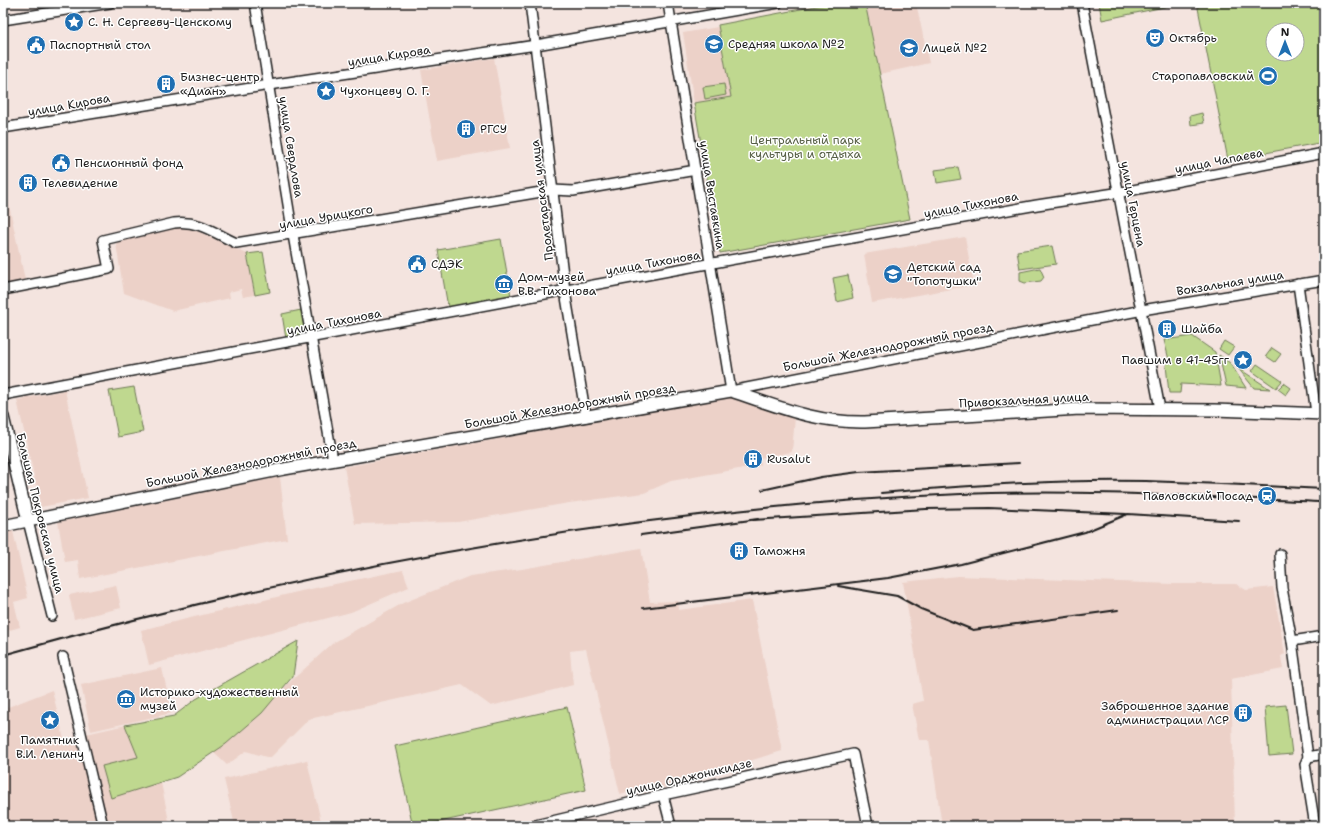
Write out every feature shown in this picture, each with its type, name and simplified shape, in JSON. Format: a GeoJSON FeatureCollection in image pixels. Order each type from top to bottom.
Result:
{"type":"FeatureCollection","features":[{"type":"Feature","properties":{"kind":"main road","name":"Привокзальная улица"},"geometry":{"type":"LineString","coordinates":[[730,391],[795,413],[837,422],[865,422],[1080,409],[1160,409],[1320,414]]}},
{"type":"Feature","properties":{"kind":"main road","name":"Большой Железнодорожный проезд"},"geometry":{"type":"LineString","coordinates":[[3,526],[333,460],[730,391]]}},
{"type":"Feature","properties":{"kind":"main road","name":"Большая Покровская улица"},"geometry":{"type":"LineString","coordinates":[[3,417],[28,521]]}},
{"type":"Feature","properties":{"kind":"street"},"geometry":{"type":"LineString","coordinates":[[3,20],[110,3]]}},
{"type":"Feature","properties":{"kind":"street","name":"улица Свердлова"},"geometry":{"type":"LineString","coordinates":[[255,3],[270,85],[293,235],[333,460]]}},
{"type":"Feature","properties":{"kind":"street","name":"Пролетарская улица"},"geometry":{"type":"LineString","coordinates":[[530,3],[565,291],[586,417]]}},
{"type":"Feature","properties":{"kind":"street","name":"улица Выставкина"},"geometry":{"type":"LineString","coordinates":[[668,3],[696,170],[730,391]]}},
{"type":"Feature","properties":{"kind":"street","name":"улица Кирова"},"geometry":{"type":"LineString","coordinates":[[4,128],[270,85],[536,45],[778,3]]}},
{"type":"Feature","properties":{"kind":"street","name":"улица Герцена"},"geometry":{"type":"LineString","coordinates":[[1082,3],[1160,409]]}},
{"type":"Feature","properties":{"kind":"street","name":"улица Чапаева"},"geometry":{"type":"LineString","coordinates":[[1118,193],[1324,153]]}},
{"type":"Feature","properties":{"kind":"street","name":"улица Урицкого"},"geometry":{"type":"LineString","coordinates":[[3,290],[110,270],[103,240],[174,223],[198,223],[236,243],[293,235],[553,190],[573,191],[696,170]]}},
{"type":"Feature","properties":{"kind":"street","name":"улица Тихонова"},"geometry":{"type":"LineString","coordinates":[[3,395],[710,264],[1037,205],[1118,193]]}},
{"type":"Feature","properties":{"kind":"street","name":"Вокзальная улица"},"geometry":{"type":"LineString","coordinates":[[1141,311],[1324,280]]}},
{"type":"Feature","properties":{"kind":"street"},"geometry":{"type":"LineString","coordinates":[[1298,284],[1320,414]]}},
{"type":"Feature","properties":{"kind":"street","name":"Большой Железнодорожный проезд"},"geometry":{"type":"LineString","coordinates":[[730,391],[1141,311]]}},
{"type":"Feature","properties":{"kind":"street","name":"Большая Покровская улица"},"geometry":{"type":"LineString","coordinates":[[28,521],[52,616]]}},
{"type":"Feature","properties":{"kind":"street"},"geometry":{"type":"LineString","coordinates":[[1280,554],[1282,588],[1292,641],[1308,757],[1305,764],[1315,826]]}},
{"type":"Feature","properties":{"kind":"street"},"geometry":{"type":"LineString","coordinates":[[1292,641],[1324,636]]}},
{"type":"Feature","properties":{"kind":"street"},"geometry":{"type":"LineString","coordinates":[[62,657],[102,826]]}},
{"type":"Feature","properties":{"kind":"street","name":"улица Орджоникидзе"},"geometry":{"type":"LineString","coordinates":[[531,826],[663,795],[853,754],[868,826]]}},
{"type":"Feature","properties":{"kind":"street"},"geometry":{"type":"LineString","coordinates":[[1308,757],[1324,754]]}},
{"type":"Feature","properties":{"kind":"street"},"geometry":{"type":"LineString","coordinates":[[663,795],[671,826]]}},
{"type":"Feature","properties":{"kind":"shaded area"},"geometry":{"type":"Polygon","coordinates":[[[865,3],[916,3],[929,63],[880,74],[865,3]]]}},
{"type":"Feature","properties":{"kind":"shaded area"},"geometry":{"type":"Polygon","coordinates":[[[718,27],[731,97],[694,103],[683,33],[718,27]]]}},
{"type":"Feature","properties":{"kind":"shaded area"},"geometry":{"type":"Polygon","coordinates":[[[494,58],[510,148],[437,161],[421,70],[494,58]]]}},
{"type":"Feature","properties":{"kind":"shaded area"},"geometry":{"type":"Polygon","coordinates":[[[3,177],[25,280],[3,285],[3,177]]]}},
{"type":"Feature","properties":{"kind":"shaded area"},"geometry":{"type":"Polygon","coordinates":[[[184,225],[247,254],[255,295],[243,297],[241,289],[229,292],[230,298],[173,311],[124,293],[116,244],[118,241],[184,225]]]}},
{"type":"Feature","properties":{"kind":"shaded area"},"geometry":{"type":"Polygon","coordinates":[[[965,237],[974,285],[872,303],[864,254],[965,237]]]}},
{"type":"Feature","properties":{"kind":"shaded area"},"geometry":{"type":"Polygon","coordinates":[[[65,390],[88,498],[41,507],[17,400],[65,390]]]}},
{"type":"Feature","properties":{"kind":"shaded area"},"geometry":{"type":"Polygon","coordinates":[[[735,396],[795,417],[792,452],[760,458],[761,465],[671,481],[644,493],[569,503],[458,522],[355,524],[344,467],[735,396]]]}},
{"type":"Feature","properties":{"kind":"shaded area"},"geometry":{"type":"Polygon","coordinates":[[[280,477],[287,539],[80,579],[78,560],[65,562],[58,522],[280,477]]]}},
{"type":"Feature","properties":{"kind":"shaded area"},"geometry":{"type":"Polygon","coordinates":[[[12,527],[28,598],[14,602],[20,627],[3,632],[3,528],[12,527]]]}},
{"type":"Feature","properties":{"kind":"shaded area"},"geometry":{"type":"Polygon","coordinates":[[[641,548],[650,602],[678,601],[679,610],[752,600],[782,751],[653,790],[641,793],[639,789],[620,794],[586,649],[570,651],[573,685],[491,706],[462,685],[309,719],[270,758],[246,751],[227,765],[213,752],[333,643],[403,603],[470,576],[522,569],[641,548]]]}},
{"type":"Feature","properties":{"kind":"shaded area"},"geometry":{"type":"Polygon","coordinates":[[[403,570],[409,587],[351,612],[149,665],[141,630],[301,591],[403,570]]]}},
{"type":"Feature","properties":{"kind":"shaded area"},"geometry":{"type":"Polygon","coordinates":[[[958,576],[1173,584],[1236,584],[1246,590],[1273,587],[1285,654],[1281,656],[1283,669],[1231,679],[1235,826],[942,826],[929,740],[919,740],[912,704],[923,701],[903,582],[958,576]]]}},
{"type":"Feature","properties":{"kind":"shaded area"},"geometry":{"type":"Polygon","coordinates":[[[116,585],[121,608],[74,619],[69,595],[116,585]]]}},
{"type":"Feature","properties":{"kind":"shaded area","name":"Историко-художественный музей"},"geometry":{"type":"Polygon","coordinates":[[[162,668],[172,713],[91,731],[81,685],[162,668]]]}},
{"type":"Feature","properties":{"kind":"shaded area"},"geometry":{"type":"Polygon","coordinates":[[[52,690],[64,739],[148,720],[170,826],[3,826],[3,812],[7,811],[3,796],[3,709],[52,690]]]}},
{"type":"Feature","properties":{"kind":"shaded area"},"geometry":{"type":"Polygon","coordinates":[[[307,760],[322,826],[235,826],[224,779],[307,760]]]}},
{"type":"Feature","properties":{"kind":"green space","name":"Центральный парк культуры и отдыха"},"geometry":{"type":"Polygon","coordinates":[[[832,3],[865,3],[910,219],[720,253],[694,103],[731,97],[718,25],[832,3]]]}},
{"type":"Feature","properties":{"kind":"green space"},"geometry":{"type":"Polygon","coordinates":[[[1099,3],[1169,3],[1169,6],[1102,20],[1099,3]]]}},
{"type":"Feature","properties":{"kind":"green space","name":"Старопавловский"},"geometry":{"type":"Polygon","coordinates":[[[1197,3],[1324,3],[1324,142],[1228,160],[1197,3]]]}},
{"type":"Feature","properties":{"kind":"green space"},"geometry":{"type":"Polygon","coordinates":[[[724,84],[726,95],[705,99],[703,87],[724,84]]]}},
{"type":"Feature","properties":{"kind":"green space"},"geometry":{"type":"Polygon","coordinates":[[[1202,113],[1204,123],[1191,125],[1190,116],[1202,113]]]}},
{"type":"Feature","properties":{"kind":"green space"},"geometry":{"type":"Polygon","coordinates":[[[958,167],[961,179],[937,183],[935,170],[958,167]]]}},
{"type":"Feature","properties":{"kind":"green space"},"geometry":{"type":"Polygon","coordinates":[[[501,239],[511,296],[448,307],[438,250],[501,239]]]}},
{"type":"Feature","properties":{"kind":"green space"},"geometry":{"type":"Polygon","coordinates":[[[1052,246],[1056,264],[1020,269],[1017,251],[1052,246]]]}},
{"type":"Feature","properties":{"kind":"green space"},"geometry":{"type":"Polygon","coordinates":[[[263,252],[270,292],[255,295],[247,254],[263,252]]]}},
{"type":"Feature","properties":{"kind":"green space"},"geometry":{"type":"Polygon","coordinates":[[[1040,268],[1044,277],[1041,281],[1025,283],[1020,281],[1020,272],[1040,268]]]}},
{"type":"Feature","properties":{"kind":"green space"},"geometry":{"type":"Polygon","coordinates":[[[848,275],[853,298],[837,302],[833,278],[848,275]]]}},
{"type":"Feature","properties":{"kind":"green space"},"geometry":{"type":"Polygon","coordinates":[[[301,310],[306,335],[286,339],[282,314],[301,310]]]}},
{"type":"Feature","properties":{"kind":"green space"},"geometry":{"type":"Polygon","coordinates":[[[1192,336],[1215,352],[1221,386],[1181,384],[1180,393],[1169,393],[1166,365],[1169,360],[1164,340],[1192,336]]]}},
{"type":"Feature","properties":{"kind":"green space"},"geometry":{"type":"Polygon","coordinates":[[[1224,341],[1234,347],[1228,355],[1219,349],[1224,341]]]}},
{"type":"Feature","properties":{"kind":"green space"},"geometry":{"type":"Polygon","coordinates":[[[1272,348],[1281,354],[1275,362],[1266,356],[1272,348]]]}},
{"type":"Feature","properties":{"kind":"green space"},"geometry":{"type":"Polygon","coordinates":[[[1219,355],[1230,363],[1246,388],[1226,386],[1219,355]]]}},
{"type":"Feature","properties":{"kind":"green space"},"geometry":{"type":"Polygon","coordinates":[[[1257,364],[1282,381],[1276,388],[1252,371],[1257,364]]]}},
{"type":"Feature","properties":{"kind":"green space"},"geometry":{"type":"Polygon","coordinates":[[[1238,368],[1270,389],[1254,388],[1238,368]]]}},
{"type":"Feature","properties":{"kind":"green space"},"geometry":{"type":"Polygon","coordinates":[[[1284,383],[1291,388],[1286,395],[1278,389],[1284,383]]]}},
{"type":"Feature","properties":{"kind":"green space"},"geometry":{"type":"Polygon","coordinates":[[[134,387],[143,432],[118,437],[109,391],[134,387]]]}},
{"type":"Feature","properties":{"kind":"green space"},"geometry":{"type":"Polygon","coordinates":[[[298,641],[293,676],[262,713],[226,744],[177,777],[111,798],[102,766],[138,757],[125,725],[174,716],[196,699],[298,641]]]}},
{"type":"Feature","properties":{"kind":"green space"},"geometry":{"type":"Polygon","coordinates":[[[1286,705],[1292,754],[1269,756],[1265,707],[1286,705]]]}},
{"type":"Feature","properties":{"kind":"green space"},"geometry":{"type":"Polygon","coordinates":[[[567,707],[586,790],[421,826],[413,826],[395,746],[567,707]]]}},
{"type":"Feature","properties":{"kind":"railway"},"geometry":{"type":"LineString","coordinates":[[762,490],[821,477],[859,472],[1019,463]]}},
{"type":"Feature","properties":{"kind":"railway"},"geometry":{"type":"LineString","coordinates":[[881,493],[947,487],[1079,481],[1146,481],[1324,489]]}},
{"type":"Feature","properties":{"kind":"railway"},"geometry":{"type":"LineString","coordinates":[[3,655],[120,623],[358,569],[478,547],[598,528],[718,513],[840,501],[961,494],[1052,492],[1143,494],[1324,502]]}},
{"type":"Feature","properties":{"kind":"railway"},"geometry":{"type":"LineString","coordinates":[[753,520],[926,509],[989,508],[1126,514]]}},
{"type":"Feature","properties":{"kind":"railway"},"geometry":{"type":"LineString","coordinates":[[643,608],[888,578],[961,564],[1085,532],[1128,514],[1239,521]]}},
{"type":"Feature","properties":{"kind":"railway"},"geometry":{"type":"LineString","coordinates":[[641,535],[758,519]]}},
{"type":"Feature","properties":{"kind":"railway"},"geometry":{"type":"LineString","coordinates":[[838,586],[897,596],[921,609],[973,630],[1118,610]]}},
{"type":"Feature","properties":{"kind":"place","name":"С. Н. Сергееву-Ценскому"},"geometry":{"type":"Point","coordinates":[74,22]}},
{"type":"Feature","properties":{"kind":"place","name":"Октябрь"},"geometry":{"type":"Point","coordinates":[1155,38]}},
{"type":"Feature","properties":{"kind":"place","name":"Средняя школа №2"},"geometry":{"type":"Point","coordinates":[714,44]}},
{"type":"Feature","properties":{"kind":"place","name":"Паспортный стол"},"geometry":{"type":"Point","coordinates":[36,45]}},
{"type":"Feature","properties":{"kind":"place","name":"Лицей №2"},"geometry":{"type":"Point","coordinates":[909,48]}},
{"type":"Feature","properties":{"kind":"place","name":"Старопавловский"},"geometry":{"type":"Point","coordinates":[1268,76]}},
{"type":"Feature","properties":{"kind":"place","name":"Бизнес-центр «Диан»"},"geometry":{"type":"Point","coordinates":[166,84]}},
{"type":"Feature","properties":{"kind":"place","name":"Чухонцеву О. Г."},"geometry":{"type":"Point","coordinates":[326,91]}},
{"type":"Feature","properties":{"kind":"place","name":"РГСУ"},"geometry":{"type":"Point","coordinates":[466,129]}},
{"type":"Feature","properties":{"kind":"place","name":"Пенсионный фонд"},"geometry":{"type":"Point","coordinates":[61,163]}},
{"type":"Feature","properties":{"kind":"place","name":"Телевидение"},"geometry":{"type":"Point","coordinates":[28,183]}},
{"type":"Feature","properties":{"kind":"place","name":"СДЭК"},"geometry":{"type":"Point","coordinates":[417,264]}},
{"type":"Feature","properties":{"kind":"place","name":"Детский сад \"Топотушки\""},"geometry":{"type":"Point","coordinates":[893,274]}},
{"type":"Feature","properties":{"kind":"place","name":"Дом-музей В.В. Тихонова"},"geometry":{"type":"Point","coordinates":[504,284]}},
{"type":"Feature","properties":{"kind":"place","name":"Шайба"},"geometry":{"type":"Point","coordinates":[1167,329]}},
{"type":"Feature","properties":{"kind":"place","name":"Павшим в 41-45гг"},"geometry":{"type":"Point","coordinates":[1243,360]}},
{"type":"Feature","properties":{"kind":"place","name":"Rusalut"},"geometry":{"type":"Point","coordinates":[753,459]}},
{"type":"Feature","properties":{"kind":"place","name":"Павловский Посад"},"geometry":{"type":"Point","coordinates":[1267,496]}},
{"type":"Feature","properties":{"kind":"place","name":"Таможня"},"geometry":{"type":"Point","coordinates":[739,551]}},
{"type":"Feature","properties":{"kind":"place","name":"Историко-художественный музей"},"geometry":{"type":"Point","coordinates":[126,699]}},
{"type":"Feature","properties":{"kind":"place","name":"Заброшенное здание администрации ЛСР"},"geometry":{"type":"Point","coordinates":[1243,713]}},
{"type":"Feature","properties":{"kind":"place","name":"Памятник В.И. Ленину"},"geometry":{"type":"Point","coordinates":[50,720]}}]}
